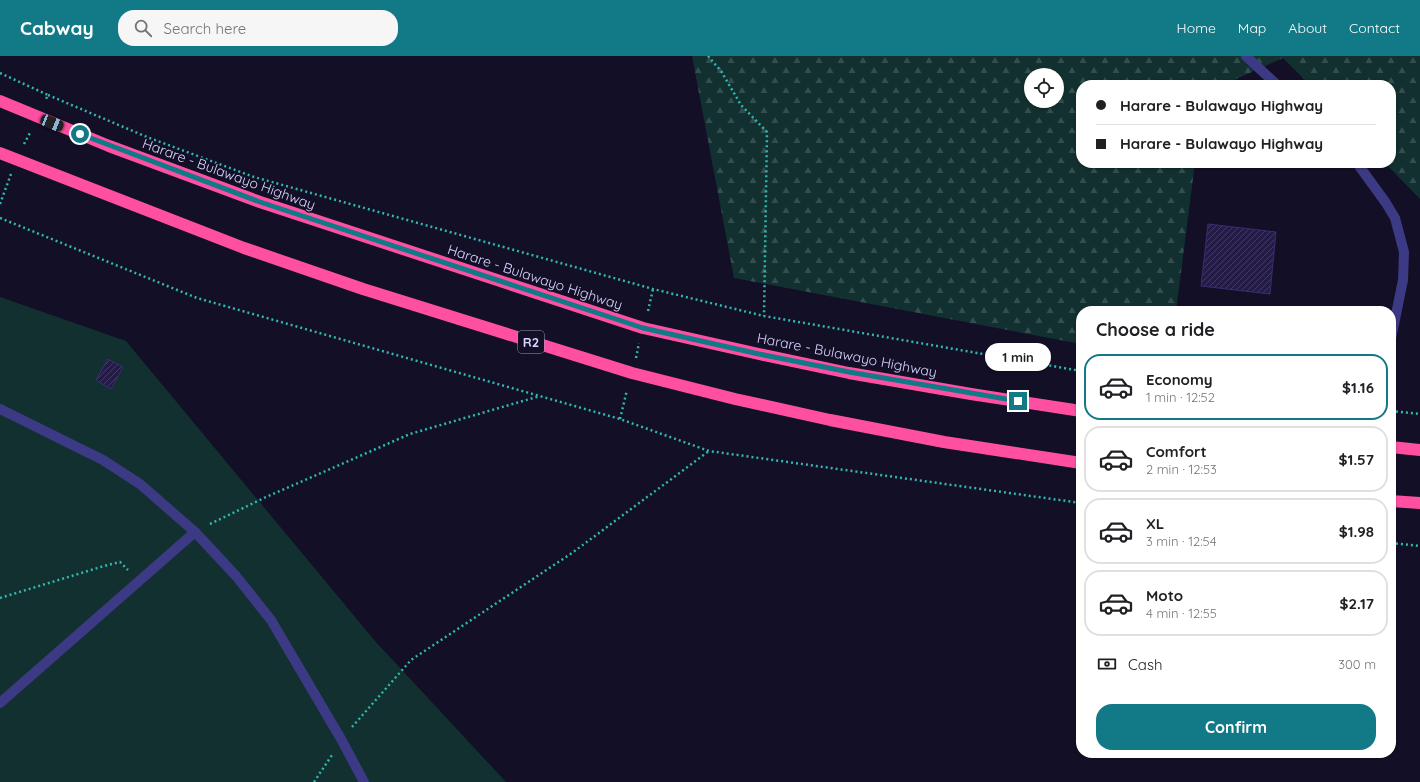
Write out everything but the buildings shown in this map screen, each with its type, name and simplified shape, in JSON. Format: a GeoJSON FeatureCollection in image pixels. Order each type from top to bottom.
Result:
{"type":"FeatureCollection","features":[{"type":"Feature","properties":{"kind":"highway","name":"Harare - Bulawayo Highway"},"geometry":{"type":"LineString","coordinates":[[0,102],[109,146],[260,202],[643,328],[849,372],[971,394],[1076,410]]}},
{"type":"Feature","properties":{"kind":"highway","name":"R2"},"geometry":{"type":"LineString","coordinates":[[0,154],[244,248],[363,289],[632,373],[735,399],[830,420],[944,442],[1076,462]]}},
{"type":"Feature","properties":{"kind":"highway"},"geometry":{"type":"LineString","coordinates":[[1396,448],[1420,450]]}},
{"type":"Feature","properties":{"kind":"highway"},"geometry":{"type":"LineString","coordinates":[[1396,501],[1420,503]]}},
{"type":"Feature","properties":{"kind":"street"},"geometry":{"type":"LineString","coordinates":[[1246,56],[1272,80]]}},
{"type":"Feature","properties":{"kind":"street"},"geometry":{"type":"LineString","coordinates":[[1361,168],[1395,218],[1404,252],[1404,280],[1396,316]]}},
{"type":"Feature","properties":{"kind":"street"},"geometry":{"type":"LineString","coordinates":[[0,410],[103,460],[140,484],[195,532],[236,576],[271,620],[341,739],[364,782]]}},
{"type":"Feature","properties":{"kind":"street"},"geometry":{"type":"LineString","coordinates":[[0,703],[195,532]]}},
{"type":"Feature","properties":{"kind":"path"},"geometry":{"type":"LineString","coordinates":[[708,56],[721,71],[741,105],[767,132],[764,316]]}},
{"type":"Feature","properties":{"kind":"path"},"geometry":{"type":"LineString","coordinates":[[48,95],[147,137],[254,176],[653,289],[764,316],[1076,370]]}},
{"type":"Feature","properties":{"kind":"path"},"geometry":{"type":"LineString","coordinates":[[0,218],[197,298],[620,419],[710,451],[1076,502]]}},
{"type":"Feature","properties":{"kind":"path"},"geometry":{"type":"LineString","coordinates":[[620,419],[653,289]]}},
{"type":"Feature","properties":{"kind":"path"},"geometry":{"type":"LineString","coordinates":[[195,532],[264,498],[410,434],[540,396]]}},
{"type":"Feature","properties":{"kind":"path"},"geometry":{"type":"LineString","coordinates":[[1396,412],[1420,414]]}},
{"type":"Feature","properties":{"kind":"path"},"geometry":{"type":"LineString","coordinates":[[314,782],[341,739],[411,660],[572,553],[710,451]]}},
{"type":"Feature","properties":{"kind":"path"},"geometry":{"type":"LineString","coordinates":[[1396,544],[1420,546]]}},
{"type":"Feature","properties":{"kind":"path"},"geometry":{"type":"LineString","coordinates":[[0,598],[120,562],[138,582]]}},
{"type":"Feature","properties":{"kind":"green space"},"geometry":{"type":"Polygon","coordinates":[[[692,56],[1420,56],[1420,199],[1390,168],[1396,168],[1396,80],[1305,80],[1283,58],[1234,80],[1076,80],[1076,168],[1194,168],[1177,306],[1076,306],[1076,343],[734,278],[692,56]]]}},
{"type":"Feature","properties":{"kind":"green space"},"geometry":{"type":"Polygon","coordinates":[[[0,297],[126,341],[375,641],[506,782],[0,782],[0,297]]]}},
{"type":"Feature","properties":{"kind":"route"},"geometry":{"type":"LineString","coordinates":[[80,134],[260,202],[643,328],[849,372],[1018,401]]}}]}
